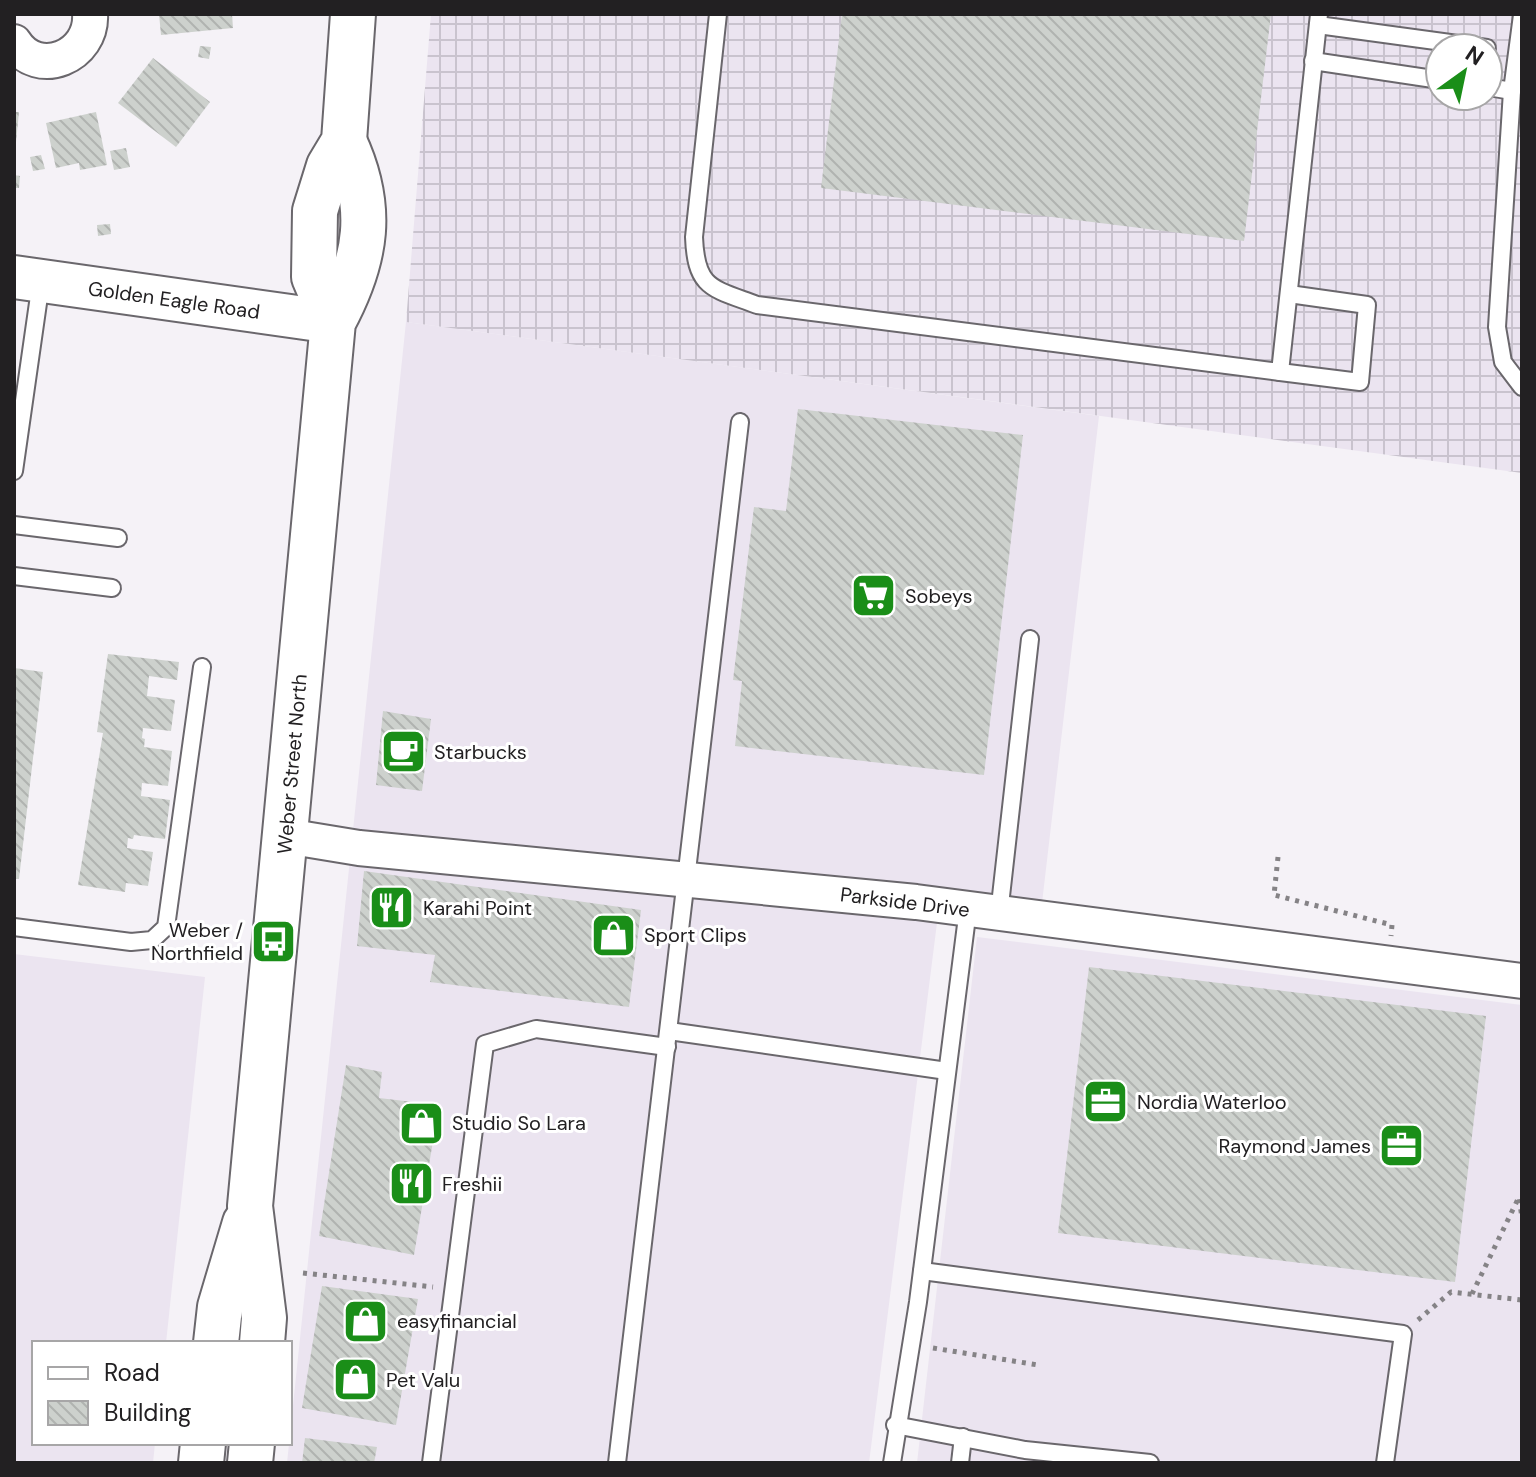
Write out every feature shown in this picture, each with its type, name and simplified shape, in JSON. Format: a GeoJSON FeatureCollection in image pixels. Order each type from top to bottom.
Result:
{"type":"FeatureCollection","features":[{"type":"Feature","properties":{"kind":"main road","name":"Weber Street North"},"geometry":{"type":"LineString","coordinates":[[216,1341],[220,1307],[250,1206],[333,322],[353,279],[363,224],[360,175],[344,141],[353,14]]}},
{"type":"Feature","properties":{"kind":"main road","name":"Weber Street North"},"geometry":{"type":"LineString","coordinates":[[250,1206],[264,1318],[262,1341]]}},
{"type":"Feature","properties":{"kind":"street"},"geometry":{"type":"LineString","coordinates":[[14,42],[29,56],[42,61],[69,56],[87,37],[90,14]]}},
{"type":"Feature","properties":{"kind":"street","name":"Golden Eagle Road"},"geometry":{"type":"LineString","coordinates":[[27,278],[333,322]]}},
{"type":"Feature","properties":{"kind":"street","name":"Parkside Drive"},"geometry":{"type":"LineString","coordinates":[[286,836],[359,848],[983,912],[1522,981]]}},
{"type":"Feature","properties":{"kind":"lane"},"geometry":{"type":"LineString","coordinates":[[718,14],[694,237],[695,268],[713,289],[757,305],[1360,382],[1367,305],[1289,294]]}},
{"type":"Feature","properties":{"kind":"lane"},"geometry":{"type":"LineString","coordinates":[[1522,15],[1512,91],[1515,169],[1497,327],[1503,362],[1522,387]]}},
{"type":"Feature","properties":{"kind":"lane"},"geometry":{"type":"LineString","coordinates":[[1280,372],[1318,19],[1424,37]]}},
{"type":"Feature","properties":{"kind":"lane"},"geometry":{"type":"LineString","coordinates":[[1504,50],[1518,52]]}},
{"type":"Feature","properties":{"kind":"lane"},"geometry":{"type":"LineString","coordinates":[[1313,61],[1424,78]]}},
{"type":"Feature","properties":{"kind":"lane"},"geometry":{"type":"LineString","coordinates":[[1504,90],[1512,91]]}},
{"type":"Feature","properties":{"kind":"lane"},"geometry":{"type":"LineString","coordinates":[[14,471],[27,278]]}},
{"type":"Feature","properties":{"kind":"lane"},"geometry":{"type":"LineString","coordinates":[[617,1463],[740,422]]}},
{"type":"Feature","properties":{"kind":"lane"},"geometry":{"type":"LineString","coordinates":[[14,525],[118,538]]}},
{"type":"Feature","properties":{"kind":"lane"},"geometry":{"type":"LineString","coordinates":[[14,576],[112,588]]}},
{"type":"Feature","properties":{"kind":"lane"},"geometry":{"type":"LineString","coordinates":[[892,1463],[895,1425],[922,1271],[947,1071],[983,912],[1030,639]]}},
{"type":"Feature","properties":{"kind":"lane"},"geometry":{"type":"LineString","coordinates":[[14,927],[131,942],[152,940],[166,927],[202,667]]}},
{"type":"Feature","properties":{"kind":"lane"},"geometry":{"type":"LineString","coordinates":[[431,1463],[485,1044],[536,1029],[668,1039],[947,1071]]}},
{"type":"Feature","properties":{"kind":"lane"},"geometry":{"type":"LineString","coordinates":[[922,1271],[1403,1334],[1385,1463]]}},
{"type":"Feature","properties":{"kind":"lane"},"geometry":{"type":"LineString","coordinates":[[895,1425],[1025,1450],[1150,1463]]}},
{"type":"Feature","properties":{"kind":"lane"},"geometry":{"type":"LineString","coordinates":[[960,1463],[963,1437]]}},
{"type":"Feature","properties":{"kind":"path"},"geometry":{"type":"LineString","coordinates":[[1278,857],[1274,895],[1392,925],[1391,940]]}},
{"type":"Feature","properties":{"kind":"path"},"geometry":{"type":"LineString","coordinates":[[1472,1294],[1519,1197],[1522,1218]]}},
{"type":"Feature","properties":{"kind":"path"},"geometry":{"type":"LineString","coordinates":[[303,1273],[434,1288]]}},
{"type":"Feature","properties":{"kind":"path"},"geometry":{"type":"LineString","coordinates":[[1403,1334],[1451,1292],[1522,1300]]}},
{"type":"Feature","properties":{"kind":"path"},"geometry":{"type":"LineString","coordinates":[[908,1344],[1038,1365]]}},
{"type":"Feature","properties":{"kind":"shaded area"},"geometry":{"type":"Polygon","coordinates":[[[431,14],[1522,14],[1522,473],[406,322],[431,14]]]}},
{"type":"Feature","properties":{"kind":"shaded area"},"geometry":{"type":"Polygon","coordinates":[[[406,322],[1099,416],[1042,903],[941,891],[869,1463],[287,1463],[289,1445],[292,1445],[292,1415],[406,322]]]}},
{"type":"Feature","properties":{"kind":"shaded area"},"geometry":{"type":"Polygon","coordinates":[[[977,937],[1522,1005],[1522,1463],[917,1463],[977,937]]]}},
{"type":"Feature","properties":{"kind":"shaded area"},"geometry":{"type":"Polygon","coordinates":[[[14,954],[205,977],[166,1341],[32,1341],[32,1445],[155,1445],[153,1463],[14,1463],[14,954]]]}},
{"type":"Feature","properties":{"kind":"building"},"geometry":{"type":"Polygon","coordinates":[[[159,14],[232,14],[233,28],[161,35],[159,14]]]}},
{"type":"Feature","properties":{"kind":"building"},"geometry":{"type":"Polygon","coordinates":[[[842,14],[1271,14],[1244,241],[821,188],[842,14]]]}},
{"type":"Feature","properties":{"kind":"building"},"geometry":{"type":"Polygon","coordinates":[[[200,46],[211,47],[209,59],[198,57],[200,46]]]}},
{"type":"Feature","properties":{"kind":"building"},"geometry":{"type":"Polygon","coordinates":[[[153,58],[210,102],[176,147],[118,103],[153,58]]]}},
{"type":"Feature","properties":{"kind":"building"},"geometry":{"type":"Polygon","coordinates":[[[14,112],[19,112],[16,142],[14,142],[14,112]]]}},
{"type":"Feature","properties":{"kind":"building"},"geometry":{"type":"Polygon","coordinates":[[[96,112],[107,165],[80,170],[79,163],[56,168],[46,123],[96,112]]]}},
{"type":"Feature","properties":{"kind":"building"},"geometry":{"type":"Polygon","coordinates":[[[126,148],[130,167],[114,170],[110,151],[126,148]]]}},
{"type":"Feature","properties":{"kind":"building"},"geometry":{"type":"Polygon","coordinates":[[[41,155],[45,169],[33,171],[30,157],[41,155]]]}},
{"type":"Feature","properties":{"kind":"building"},"geometry":{"type":"Polygon","coordinates":[[[14,175],[20,176],[19,188],[14,188],[14,175]]]}},
{"type":"Feature","properties":{"kind":"building"},"geometry":{"type":"Polygon","coordinates":[[[110,224],[111,234],[98,236],[97,225],[110,224]]]}},
{"type":"Feature","properties":{"kind":"building","name":"Sobeys"},"geometry":{"type":"Polygon","coordinates":[[[798,409],[1023,435],[984,775],[735,746],[742,681],[733,680],[754,507],[786,511],[798,409]]]}},
{"type":"Feature","properties":{"kind":"building"},"geometry":{"type":"Polygon","coordinates":[[[108,654],[179,662],[177,680],[149,676],[147,696],[175,700],[171,731],[143,728],[142,738],[145,739],[144,747],[172,751],[168,786],[142,783],[141,796],[170,800],[165,839],[134,835],[133,839],[128,838],[127,848],[153,852],[148,886],[126,883],[125,892],[78,885],[103,733],[97,732],[108,654]]]}},
{"type":"Feature","properties":{"kind":"building"},"geometry":{"type":"Polygon","coordinates":[[[14,668],[43,672],[19,879],[14,879],[14,668]]]}},
{"type":"Feature","properties":{"kind":"building","name":"Starbucks"},"geometry":{"type":"Polygon","coordinates":[[[383,711],[431,719],[422,791],[376,785],[383,711]]]}},
{"type":"Feature","properties":{"kind":"building"},"geometry":{"type":"Polygon","coordinates":[[[364,871],[641,910],[629,1007],[430,982],[435,955],[357,946],[364,871]]]}},
{"type":"Feature","properties":{"kind":"building"},"geometry":{"type":"Polygon","coordinates":[[[1089,967],[1486,1016],[1455,1282],[1058,1233],[1089,967]]]}},
{"type":"Feature","properties":{"kind":"building"},"geometry":{"type":"Polygon","coordinates":[[[346,1065],[382,1072],[379,1098],[439,1105],[414,1255],[319,1236],[346,1065]]]}},
{"type":"Feature","properties":{"kind":"building"},"geometry":{"type":"Polygon","coordinates":[[[322,1286],[418,1299],[396,1425],[302,1408],[322,1286]]]}},
{"type":"Feature","properties":{"kind":"building"},"geometry":{"type":"Polygon","coordinates":[[[305,1438],[377,1447],[374,1463],[302,1463],[305,1438]]]}},
{"type":"Feature","properties":{"kind":"place","name":"Sobeys"},"geometry":{"type":"Point","coordinates":[874,596]}},
{"type":"Feature","properties":{"kind":"place","name":"Starbucks"},"geometry":{"type":"Point","coordinates":[403,752]}},
{"type":"Feature","properties":{"kind":"place","name":"Karahi Point"},"geometry":{"type":"Point","coordinates":[392,908]}},
{"type":"Feature","properties":{"kind":"place","name":"Sport Clips"},"geometry":{"type":"Point","coordinates":[613,935]}},
{"type":"Feature","properties":{"kind":"place","name":"Weber / Northfield"},"geometry":{"type":"Point","coordinates":[274,941]}},
{"type":"Feature","properties":{"kind":"place","name":"Nordia Waterloo"},"geometry":{"type":"Point","coordinates":[1106,1102]}},
{"type":"Feature","properties":{"kind":"place","name":"Studio So Lara"},"geometry":{"type":"Point","coordinates":[421,1123]}},
{"type":"Feature","properties":{"kind":"place","name":"Raymond James"},"geometry":{"type":"Point","coordinates":[1402,1146]}},
{"type":"Feature","properties":{"kind":"place","name":"Freshii"},"geometry":{"type":"Point","coordinates":[411,1184]}},
{"type":"Feature","properties":{"kind":"place","name":"easyfinancial"},"geometry":{"type":"Point","coordinates":[366,1321]}},
{"type":"Feature","properties":{"kind":"place","name":"Pet Valu"},"geometry":{"type":"Point","coordinates":[355,1380]}}]}
